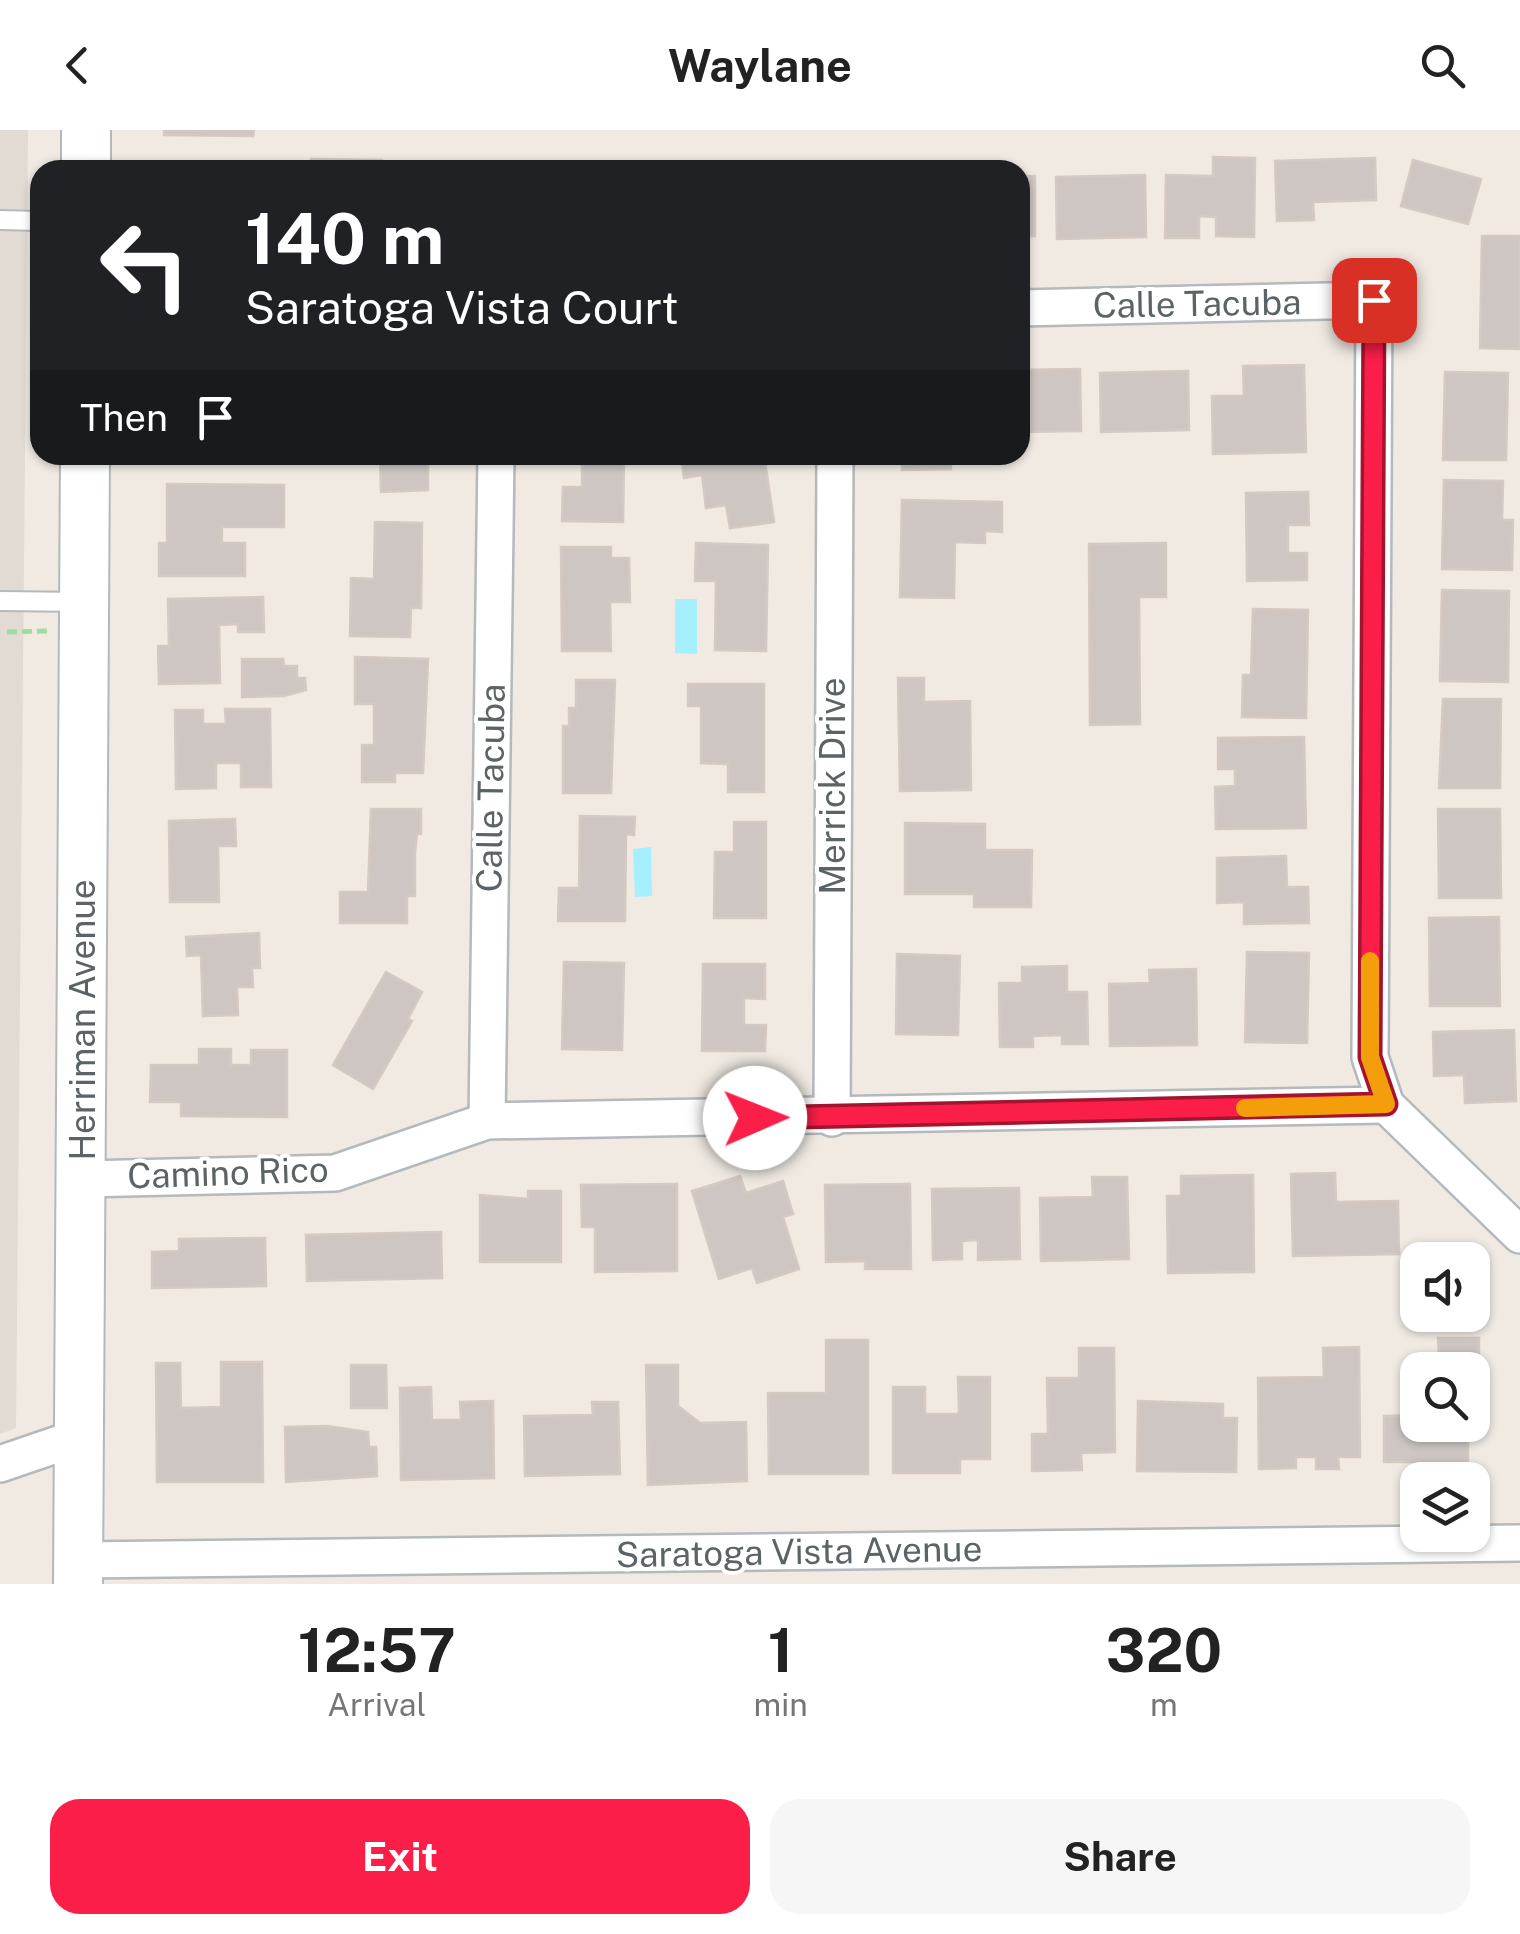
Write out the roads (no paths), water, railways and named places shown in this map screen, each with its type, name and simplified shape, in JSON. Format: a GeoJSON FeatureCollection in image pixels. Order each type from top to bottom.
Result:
{"type":"FeatureCollection","features":[{"type":"Feature","properties":{"kind":"street"},"geometry":{"type":"LineString","coordinates":[[86,130],[86,160]]}},
{"type":"Feature","properties":{"kind":"street","name":"Calle Tacuba"},"geometry":{"type":"LineString","coordinates":[[1030,308],[1374,300],[1370,1057],[1386,1104]]}},
{"type":"Feature","properties":{"kind":"street","name":"Herriman Avenue"},"geometry":{"type":"LineString","coordinates":[[78,1572],[82,1179],[70,616],[84,465]]}},
{"type":"Feature","properties":{"kind":"street","name":"Calle Tacuba"},"geometry":{"type":"LineString","coordinates":[[486,1121],[496,465]]}},
{"type":"Feature","properties":{"kind":"street","name":"Merrick Drive"},"geometry":{"type":"LineString","coordinates":[[832,1118],[835,465]]}},
{"type":"Feature","properties":{"kind":"street"},"geometry":{"type":"LineString","coordinates":[[1386,1104],[1520,1235]]}},
{"type":"Feature","properties":{"kind":"street","name":"Camino Rico"},"geometry":{"type":"LineString","coordinates":[[82,1179],[335,1172],[486,1121],[832,1118],[1386,1104]]}},
{"type":"Feature","properties":{"kind":"street"},"geometry":{"type":"LineString","coordinates":[[0,1464],[79,1438]]}},
{"type":"Feature","properties":{"kind":"street","name":"Saratoga Vista Avenue"},"geometry":{"type":"LineString","coordinates":[[78,1572],[1520,1543]]}},
{"type":"Feature","properties":{"kind":"lane"},"geometry":{"type":"LineString","coordinates":[[0,220],[30,221]]}},
{"type":"Feature","properties":{"kind":"lane"},"geometry":{"type":"LineString","coordinates":[[0,601],[70,616]]}},
{"type":"Feature","properties":{"kind":"water"},"geometry":{"type":"Polygon","coordinates":[[[675,599],[697,599],[697,654],[675,653],[675,599]]]}},
{"type":"Feature","properties":{"kind":"water"},"geometry":{"type":"Polygon","coordinates":[[[651,847],[652,896],[635,897],[633,849],[651,847]]]}}]}
